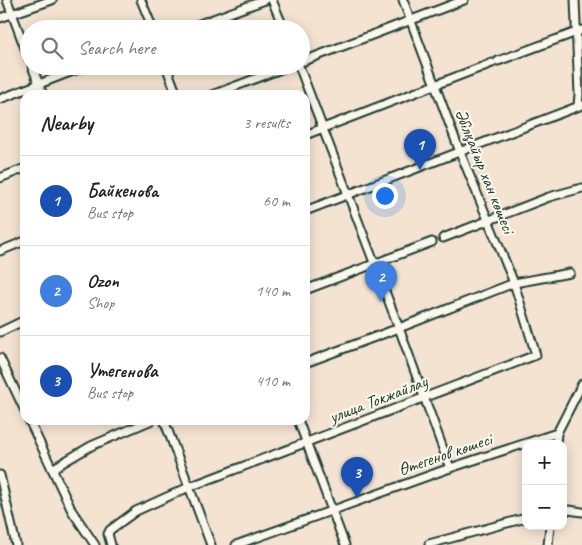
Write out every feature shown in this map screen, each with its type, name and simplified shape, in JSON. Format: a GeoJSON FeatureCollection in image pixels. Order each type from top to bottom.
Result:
{"type":"FeatureCollection","features":[{"type":"Feature","properties":{"kind":"street"},"geometry":{"type":"LineString","coordinates":[[7,0],[20,35]]}},
{"type":"Feature","properties":{"kind":"street"},"geometry":{"type":"LineString","coordinates":[[0,18],[52,0]]}},
{"type":"Feature","properties":{"kind":"street"},"geometry":{"type":"LineString","coordinates":[[141,0],[149,20]]}},
{"type":"Feature","properties":{"kind":"street"},"geometry":{"type":"LineString","coordinates":[[211,20],[265,0]]}},
{"type":"Feature","properties":{"kind":"street"},"geometry":{"type":"LineString","coordinates":[[272,0],[280,20]]}},
{"type":"Feature","properties":{"kind":"street","name":"Әбілқайыр хан көшесі"},"geometry":{"type":"LineString","coordinates":[[403,0],[460,152],[514,283],[536,355]]}},
{"type":"Feature","properties":{"kind":"street"},"geometry":{"type":"LineString","coordinates":[[310,59],[464,0]]}},
{"type":"Feature","properties":{"kind":"street"},"geometry":{"type":"LineString","coordinates":[[310,209],[580,105],[579,31],[575,0]]}},
{"type":"Feature","properties":{"kind":"street"},"geometry":{"type":"LineString","coordinates":[[310,133],[579,31]]}},
{"type":"Feature","properties":{"kind":"street"},"geometry":{"type":"LineString","coordinates":[[35,75],[40,90]]}},
{"type":"Feature","properties":{"kind":"street"},"geometry":{"type":"LineString","coordinates":[[23,90],[62,75]]}},
{"type":"Feature","properties":{"kind":"street"},"geometry":{"type":"LineString","coordinates":[[169,75],[175,90]]}},
{"type":"Feature","properties":{"kind":"street"},"geometry":{"type":"LineString","coordinates":[[225,90],[265,75]]}},
{"type":"Feature","properties":{"kind":"street"},"geometry":{"type":"LineString","coordinates":[[302,75],[308,90]]}},
{"type":"Feature","properties":{"kind":"street"},"geometry":{"type":"LineString","coordinates":[[0,99],[20,91]]}},
{"type":"Feature","properties":{"kind":"street"},"geometry":{"type":"LineString","coordinates":[[310,96],[399,328],[450,468]]}},
{"type":"Feature","properties":{"kind":"street"},"geometry":{"type":"LineString","coordinates":[[0,178],[20,170]]}},
{"type":"Feature","properties":{"kind":"street"},"geometry":{"type":"LineString","coordinates":[[443,238],[549,197],[582,188]]}},
{"type":"Feature","properties":{"kind":"street"},"geometry":{"type":"LineString","coordinates":[[310,288],[432,242]]}},
{"type":"Feature","properties":{"kind":"street"},"geometry":{"type":"LineString","coordinates":[[0,251],[20,243]]}},
{"type":"Feature","properties":{"kind":"street"},"geometry":{"type":"LineString","coordinates":[[310,361],[514,283],[570,273]]}},
{"type":"Feature","properties":{"kind":"street"},"geometry":{"type":"LineString","coordinates":[[0,332],[20,322]]}},
{"type":"Feature","properties":{"kind":"street","name":"улица Токжайлау"},"geometry":{"type":"LineString","coordinates":[[111,545],[108,534],[110,530],[136,511],[189,487],[536,355]]}},
{"type":"Feature","properties":{"kind":"street"},"geometry":{"type":"LineString","coordinates":[[0,358],[20,395]]}},
{"type":"Feature","properties":{"kind":"street"},"geometry":{"type":"LineString","coordinates":[[556,440],[557,433],[582,384]]}},
{"type":"Feature","properties":{"kind":"street"},"geometry":{"type":"LineString","coordinates":[[31,425],[72,511],[96,545]]}},
{"type":"Feature","properties":{"kind":"street"},"geometry":{"type":"LineString","coordinates":[[52,469],[91,446],[140,425]]}},
{"type":"Feature","properties":{"kind":"street"},"geometry":{"type":"LineString","coordinates":[[166,425],[211,545]]}},
{"type":"Feature","properties":{"kind":"street"},"geometry":{"type":"LineString","coordinates":[[300,425],[345,545]]}},
{"type":"Feature","properties":{"kind":"street","name":"Өтегенов көшесі"},"geometry":{"type":"LineString","coordinates":[[236,545],[450,468],[557,433]]}},
{"type":"Feature","properties":{"kind":"street"},"geometry":{"type":"LineString","coordinates":[[0,475],[16,545]]}},
{"type":"Feature","properties":{"kind":"street"},"geometry":{"type":"LineString","coordinates":[[567,510],[582,512]]}},
{"type":"Feature","properties":{"kind":"street"},"geometry":{"type":"LineString","coordinates":[[429,544],[522,519]]}},
{"type":"Feature","properties":{"kind":"street"},"geometry":{"type":"LineString","coordinates":[[548,545],[550,530]]}},
{"type":"Feature","properties":{"kind":"place","name":"Байкенова"},"geometry":{"type":"Point","coordinates":[420,170]}},
{"type":"Feature","properties":{"kind":"place","name":"Ozon"},"geometry":{"type":"Point","coordinates":[381,302]}},
{"type":"Feature","properties":{"kind":"place","name":"Утегенова"},"geometry":{"type":"Point","coordinates":[357,498]}}]}
